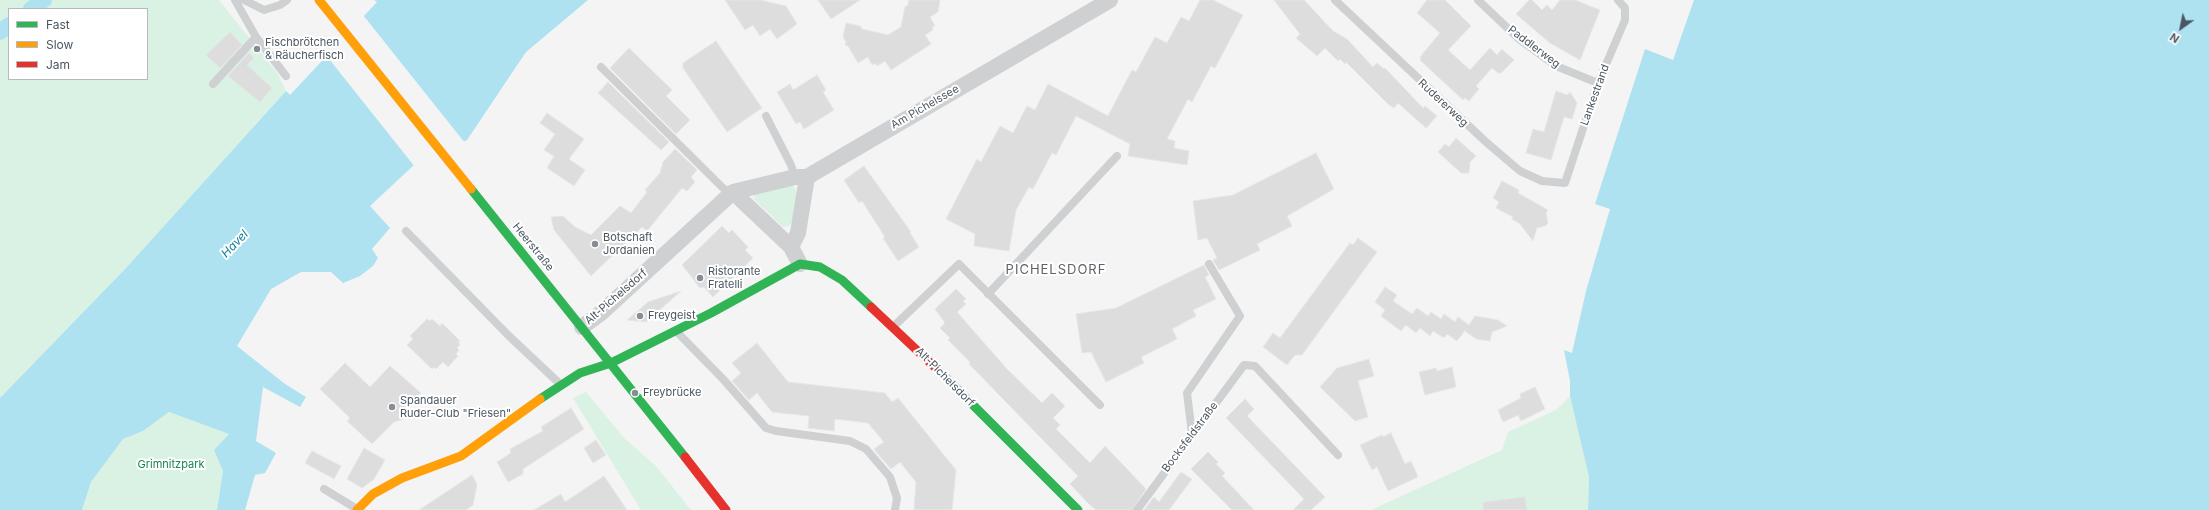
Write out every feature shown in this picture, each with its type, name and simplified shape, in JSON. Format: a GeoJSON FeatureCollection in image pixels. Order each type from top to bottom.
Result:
{"type":"FeatureCollection","features":[{"type":"Feature","properties":{"kind":"street","name":"Heerstraße"},"geometry":{"type":"LineString","coordinates":[[320,0],[611,363],[726,510]]}},
{"type":"Feature","properties":{"kind":"street","name":"Am Pichelssee"},"geometry":{"type":"LineString","coordinates":[[733,192],[801,177],[1110,0]]}},
{"type":"Feature","properties":{"kind":"street"},"geometry":{"type":"LineString","coordinates":[[791,247],[798,233],[801,177]]}},
{"type":"Feature","properties":{"kind":"street"},"geometry":{"type":"LineString","coordinates":[[357,510],[373,494],[402,478],[461,456],[580,373],[611,363],[675,331],[800,264],[791,247],[733,192]]}},
{"type":"Feature","properties":{"kind":"street","name":"Alt-Pichelsdorf"},"geometry":{"type":"LineString","coordinates":[[582,327],[601,313],[733,192]]}},
{"type":"Feature","properties":{"kind":"street","name":"Alt-Pichelsdorf"},"geometry":{"type":"LineString","coordinates":[[800,264],[820,267],[842,280],[893,327],[1078,510]]}},
{"type":"Feature","properties":{"kind":"lane"},"geometry":{"type":"LineString","coordinates":[[235,0],[256,37],[286,76]]}},
{"type":"Feature","properties":{"kind":"lane"},"geometry":{"type":"LineString","coordinates":[[244,0],[264,10],[280,5],[287,0]]}},
{"type":"Feature","properties":{"kind":"lane","name":"Rudererweg"},"geometry":{"type":"LineString","coordinates":[[1335,0],[1486,142],[1520,171],[1542,181],[1565,183]]}},
{"type":"Feature","properties":{"kind":"lane","name":"Paddlerweg"},"geometry":{"type":"LineString","coordinates":[[1478,0],[1519,39],[1556,66],[1598,83]]}},
{"type":"Feature","properties":{"kind":"lane","name":"Lankestrand"},"geometry":{"type":"LineString","coordinates":[[1565,183],[1598,83],[1625,20],[1625,8],[1618,0]]}},
{"type":"Feature","properties":{"kind":"lane"},"geometry":{"type":"LineString","coordinates":[[213,84],[256,37]]}},
{"type":"Feature","properties":{"kind":"lane"},"geometry":{"type":"LineString","coordinates":[[601,67],[724,189],[733,192]]}},
{"type":"Feature","properties":{"kind":"lane"},"geometry":{"type":"LineString","coordinates":[[766,116],[791,165],[801,177]]}},
{"type":"Feature","properties":{"kind":"lane"},"geometry":{"type":"LineString","coordinates":[[988,294],[1117,156]]}},
{"type":"Feature","properties":{"kind":"lane"},"geometry":{"type":"LineString","coordinates":[[406,231],[509,336],[561,385]]}},
{"type":"Feature","properties":{"kind":"lane"},"geometry":{"type":"LineString","coordinates":[[893,327],[959,264],[1100,405]]}},
{"type":"Feature","properties":{"kind":"lane"},"geometry":{"type":"LineString","coordinates":[[1192,434],[1187,393],[1240,316],[1209,264]]}},
{"type":"Feature","properties":{"kind":"lane"},"geometry":{"type":"LineString","coordinates":[[675,331],[723,379],[766,428],[776,431],[850,441],[866,449],[890,477],[897,498],[895,510]]}},
{"type":"Feature","properties":{"kind":"lane","name":"Bocksfeldstraße"},"geometry":{"type":"LineString","coordinates":[[1137,510],[1244,365],[1255,366],[1338,455]]}},
{"type":"Feature","properties":{"kind":"lane"},"geometry":{"type":"LineString","coordinates":[[324,489],[357,510]]}},
{"type":"Feature","properties":{"kind":"green space"},"geometry":{"type":"Polygon","coordinates":[[[0,0],[219,0],[278,74],[286,91],[126,268],[0,398],[0,0]]]}},
{"type":"Feature","properties":{"kind":"green space"},"geometry":{"type":"Polygon","coordinates":[[[791,183],[797,192],[792,222],[789,226],[783,227],[755,200],[754,195],[791,183]]]}},
{"type":"Feature","properties":{"kind":"green space"},"geometry":{"type":"Polygon","coordinates":[[[586,392],[624,438],[656,466],[691,510],[641,510],[573,398],[586,392]]]}},
{"type":"Feature","properties":{"kind":"green space"},"geometry":{"type":"Polygon","coordinates":[[[1570,396],[1589,477],[1588,510],[1371,510],[1502,450],[1508,432],[1556,410],[1570,396]]]}},
{"type":"Feature","properties":{"kind":"green space","name":"Grimnitzpark"},"geometry":{"type":"Polygon","coordinates":[[[169,412],[229,434],[214,450],[223,471],[217,510],[82,510],[91,482],[123,439],[143,431],[169,412]]]}},
{"type":"Feature","properties":{"kind":"water","name":"Havel"},"geometry":{"type":"Polygon","coordinates":[[[374,0],[588,0],[526,52],[467,140],[414,165],[370,206],[390,228],[372,249],[378,258],[373,266],[360,276],[343,283],[331,272],[301,272],[271,289],[237,346],[285,384],[306,397],[300,407],[263,387],[256,441],[276,453],[265,473],[255,475],[245,510],[217,510],[223,471],[214,450],[229,434],[169,412],[143,431],[123,439],[91,482],[82,510],[0,510],[0,398],[126,268],[286,91],[290,95],[377,2],[374,0]]]}},
{"type":"Feature","properties":{"kind":"water"},"geometry":{"type":"Polygon","coordinates":[[[1694,0],[2209,0],[2209,510],[1588,510],[1589,477],[1570,396],[1570,381],[1564,350],[1572,353],[1586,291],[1610,209],[1595,204],[1645,49],[1673,60],[1694,0]]]}},
{"type":"Feature","properties":{"kind":"pier"},"geometry":{"type":"Polygon","coordinates":[[[363,15],[465,143],[415,167],[325,54],[363,15]]]}},
{"type":"Feature","properties":{"kind":"building"},"geometry":{"type":"Polygon","coordinates":[[[725,0],[760,0],[786,6],[797,24],[777,39],[770,29],[760,36],[753,25],[745,30],[725,0]]]}},
{"type":"Feature","properties":{"kind":"building"},"geometry":{"type":"Polygon","coordinates":[[[818,0],[860,0],[831,19],[818,0]]]}},
{"type":"Feature","properties":{"kind":"building"},"geometry":{"type":"Polygon","coordinates":[[[909,0],[940,0],[938,12],[930,17],[935,26],[932,27],[933,30],[925,35],[931,44],[891,70],[885,61],[877,66],[875,63],[872,65],[868,57],[858,63],[848,46],[845,45],[846,42],[843,37],[846,23],[860,26],[862,29],[888,35],[901,27],[905,7],[908,5],[909,0]]]}},
{"type":"Feature","properties":{"kind":"building"},"geometry":{"type":"Polygon","coordinates":[[[1200,0],[1213,0],[1243,15],[1215,68],[1211,66],[1192,102],[1188,99],[1167,139],[1175,141],[1174,148],[1189,151],[1187,165],[1128,156],[1130,144],[1076,116],[1056,155],[1052,153],[1033,189],[1029,187],[1016,210],[1009,251],[974,246],[975,234],[946,219],[977,159],[981,162],[1000,126],[1013,133],[1027,106],[1035,110],[1048,84],[1108,116],[1132,70],[1136,72],[1155,37],[1167,43],[1181,17],[1189,21],[1200,0]]]}},
{"type":"Feature","properties":{"kind":"building"},"geometry":{"type":"Polygon","coordinates":[[[1274,0],[1304,0],[1333,31],[1347,39],[1373,67],[1377,63],[1384,69],[1385,68],[1423,108],[1425,106],[1437,116],[1426,128],[1398,103],[1394,108],[1389,105],[1346,62],[1345,64],[1340,59],[1338,61],[1325,48],[1317,56],[1296,38],[1300,34],[1274,0]]]}},
{"type":"Feature","properties":{"kind":"building"},"geometry":{"type":"Polygon","coordinates":[[[1427,0],[1445,0],[1471,26],[1448,50],[1470,70],[1490,48],[1497,55],[1502,49],[1514,60],[1501,73],[1498,73],[1492,68],[1476,86],[1479,89],[1469,101],[1465,98],[1463,100],[1421,61],[1420,57],[1440,33],[1417,13],[1427,0]]]}},
{"type":"Feature","properties":{"kind":"building"},"geometry":{"type":"Polygon","coordinates":[[[1529,0],[1532,0],[1542,10],[1547,5],[1552,10],[1560,0],[1575,0],[1600,10],[1580,60],[1550,43],[1516,14],[1529,0]]]}},
{"type":"Feature","properties":{"kind":"building"},"geometry":{"type":"Polygon","coordinates":[[[230,32],[242,45],[220,68],[206,55],[230,32]]]}},
{"type":"Feature","properties":{"kind":"building"},"geometry":{"type":"Polygon","coordinates":[[[716,41],[762,108],[727,132],[683,68],[683,63],[716,41]]]}},
{"type":"Feature","properties":{"kind":"building"},"geometry":{"type":"Polygon","coordinates":[[[629,48],[672,90],[666,96],[690,120],[676,134],[610,68],[629,48]]]}},
{"type":"Feature","properties":{"kind":"building"},"geometry":{"type":"Polygon","coordinates":[[[249,53],[254,58],[247,65],[272,88],[260,102],[228,76],[249,53]]]}},
{"type":"Feature","properties":{"kind":"building"},"geometry":{"type":"Polygon","coordinates":[[[817,75],[826,90],[823,92],[834,110],[804,129],[800,122],[796,124],[777,92],[790,84],[793,90],[817,75]]]}},
{"type":"Feature","properties":{"kind":"building"},"geometry":{"type":"Polygon","coordinates":[[[608,82],[669,142],[661,150],[598,93],[608,82]]]}},
{"type":"Feature","properties":{"kind":"building"},"geometry":{"type":"Polygon","coordinates":[[[1556,91],[1567,95],[1570,92],[1577,103],[1572,119],[1564,117],[1551,160],[1526,153],[1533,129],[1544,132],[1556,91]]]}},
{"type":"Feature","properties":{"kind":"building"},"geometry":{"type":"Polygon","coordinates":[[[547,113],[584,139],[569,159],[585,170],[574,186],[547,168],[554,156],[544,150],[555,134],[540,123],[547,113]]]}},
{"type":"Feature","properties":{"kind":"building"},"geometry":{"type":"Polygon","coordinates":[[[1456,138],[1476,156],[1470,162],[1469,173],[1461,173],[1438,152],[1445,144],[1449,147],[1456,138]]]}},
{"type":"Feature","properties":{"kind":"building"},"geometry":{"type":"Polygon","coordinates":[[[675,149],[697,170],[691,177],[695,182],[687,191],[682,188],[647,231],[642,227],[591,276],[554,230],[551,217],[563,216],[575,227],[591,235],[620,206],[631,213],[647,192],[645,190],[660,173],[663,162],[675,149]]]}},
{"type":"Feature","properties":{"kind":"building"},"geometry":{"type":"Polygon","coordinates":[[[1316,153],[1334,189],[1287,216],[1292,226],[1257,244],[1260,250],[1219,270],[1213,260],[1217,258],[1207,238],[1198,240],[1193,201],[1233,195],[1316,153]]]}},
{"type":"Feature","properties":{"kind":"building"},"geometry":{"type":"Polygon","coordinates":[[[864,166],[911,232],[910,233],[919,247],[898,261],[883,238],[885,237],[862,201],[859,203],[844,180],[864,166]]]}},
{"type":"Feature","properties":{"kind":"building"},"geometry":{"type":"Polygon","coordinates":[[[1502,181],[1519,190],[1518,193],[1548,210],[1546,213],[1548,223],[1545,226],[1537,228],[1533,241],[1520,224],[1512,219],[1513,217],[1496,208],[1499,202],[1493,198],[1502,181]]]}},
{"type":"Feature","properties":{"kind":"building"},"geometry":{"type":"Polygon","coordinates":[[[722,226],[729,233],[732,230],[748,247],[745,250],[753,258],[713,297],[704,287],[700,288],[682,265],[722,226]]]}},
{"type":"Feature","properties":{"kind":"building"},"geometry":{"type":"Polygon","coordinates":[[[1358,238],[1377,252],[1302,355],[1295,355],[1287,365],[1263,347],[1273,333],[1280,338],[1350,243],[1353,245],[1358,238]]]}},
{"type":"Feature","properties":{"kind":"building"},"geometry":{"type":"Polygon","coordinates":[[[1204,265],[1209,275],[1205,277],[1216,299],[1193,310],[1196,316],[1172,329],[1177,339],[1141,357],[1144,363],[1106,382],[1091,352],[1082,353],[1076,314],[1116,308],[1204,265]]]}},
{"type":"Feature","properties":{"kind":"building"},"geometry":{"type":"Polygon","coordinates":[[[1385,287],[1397,295],[1393,301],[1412,314],[1417,308],[1428,316],[1431,312],[1441,319],[1444,314],[1455,322],[1458,317],[1469,325],[1475,316],[1498,320],[1507,326],[1492,332],[1490,341],[1476,339],[1465,331],[1467,328],[1457,341],[1447,334],[1444,338],[1433,331],[1430,336],[1420,328],[1416,333],[1406,325],[1401,331],[1381,316],[1385,310],[1375,302],[1385,287]]]}},
{"type":"Feature","properties":{"kind":"building"},"geometry":{"type":"Polygon","coordinates":[[[956,289],[966,299],[963,301],[966,304],[957,312],[1006,368],[1042,403],[1052,393],[1065,406],[1053,418],[1060,425],[1056,429],[1090,463],[1105,446],[1146,489],[1132,510],[1096,510],[1089,504],[1070,484],[1078,476],[969,364],[970,362],[948,340],[950,338],[940,328],[945,323],[935,309],[956,289]]]}},
{"type":"Feature","properties":{"kind":"building"},"geometry":{"type":"Polygon","coordinates":[[[681,291],[646,322],[627,320],[648,302],[681,291]]]}},
{"type":"Feature","properties":{"kind":"building"},"geometry":{"type":"Polygon","coordinates":[[[427,319],[430,321],[432,319],[440,326],[442,323],[460,341],[458,342],[460,344],[457,348],[459,350],[456,354],[458,356],[448,367],[443,362],[436,369],[434,367],[432,369],[407,345],[413,339],[410,336],[427,319]]]}},
{"type":"Feature","properties":{"kind":"building"},"geometry":{"type":"Polygon","coordinates":[[[757,343],[788,382],[885,393],[892,402],[898,398],[956,470],[952,510],[914,510],[916,482],[900,462],[891,469],[882,459],[874,449],[884,442],[868,423],[835,419],[834,431],[808,428],[809,416],[772,412],[757,393],[749,400],[732,381],[741,373],[732,363],[757,343]]]}},
{"type":"Feature","properties":{"kind":"building"},"geometry":{"type":"Polygon","coordinates":[[[1369,359],[1374,376],[1358,381],[1368,417],[1355,421],[1320,387],[1337,368],[1369,359]]]}},
{"type":"Feature","properties":{"kind":"building"},"geometry":{"type":"Polygon","coordinates":[[[345,363],[370,387],[390,366],[421,393],[401,413],[403,419],[394,422],[372,444],[347,421],[350,418],[320,389],[345,363]]]}},
{"type":"Feature","properties":{"kind":"building"},"geometry":{"type":"Polygon","coordinates":[[[1452,367],[1456,387],[1425,395],[1419,372],[1436,368],[1437,371],[1452,367]]]}},
{"type":"Feature","properties":{"kind":"building"},"geometry":{"type":"Polygon","coordinates":[[[1535,387],[1545,409],[1521,421],[1518,415],[1503,422],[1498,410],[1521,398],[1520,394],[1535,387]]]}},
{"type":"Feature","properties":{"kind":"building"},"geometry":{"type":"Polygon","coordinates":[[[1245,399],[1254,409],[1247,416],[1325,497],[1311,510],[1293,510],[1304,499],[1226,418],[1245,399]]]}},
{"type":"Feature","properties":{"kind":"building"},"geometry":{"type":"Polygon","coordinates":[[[571,408],[584,429],[523,469],[523,474],[508,482],[497,462],[511,453],[510,449],[543,431],[541,427],[571,408]]]}},
{"type":"Feature","properties":{"kind":"building"},"geometry":{"type":"Polygon","coordinates":[[[1391,433],[1405,464],[1411,461],[1418,477],[1388,491],[1377,467],[1372,470],[1360,445],[1382,435],[1383,437],[1391,433]]]}},
{"type":"Feature","properties":{"kind":"building"},"geometry":{"type":"Polygon","coordinates":[[[596,440],[606,455],[593,463],[584,448],[596,440]]]}},
{"type":"Feature","properties":{"kind":"building"},"geometry":{"type":"Polygon","coordinates":[[[364,448],[385,460],[374,479],[362,488],[347,479],[364,448]]]}},
{"type":"Feature","properties":{"kind":"building"},"geometry":{"type":"Polygon","coordinates":[[[312,451],[341,466],[334,479],[305,463],[312,451]]]}},
{"type":"Feature","properties":{"kind":"building"},"geometry":{"type":"Polygon","coordinates":[[[1208,452],[1218,462],[1216,464],[1225,473],[1222,476],[1254,510],[1232,510],[1191,469],[1208,452]]]}},
{"type":"Feature","properties":{"kind":"building"},"geometry":{"type":"Polygon","coordinates":[[[1181,472],[1192,479],[1169,510],[1144,510],[1154,497],[1159,502],[1181,472]]]}},
{"type":"Feature","properties":{"kind":"building"},"geometry":{"type":"Polygon","coordinates":[[[472,475],[477,484],[473,505],[466,510],[419,510],[472,475]]]}},
{"type":"Feature","properties":{"kind":"building"},"geometry":{"type":"Polygon","coordinates":[[[604,476],[627,510],[534,510],[561,494],[565,502],[604,476]]]}},
{"type":"Feature","properties":{"kind":"building"},"geometry":{"type":"Polygon","coordinates":[[[1525,497],[1527,510],[1483,510],[1483,502],[1525,497]]]}},
{"type":"Feature","properties":{"kind":"waterway"},"geometry":{"type":"LineString","coordinates":[[32,8],[44,0]]}},
{"type":"Feature","properties":{"kind":"waterway"},"geometry":{"type":"LineString","coordinates":[[0,32],[8,26]]}},
{"type":"Feature","properties":{"kind":"traffic: fast"},"geometry":{"type":"LineString","coordinates":[[471,189],[685,457]]}},
{"type":"Feature","properties":{"kind":"traffic: fast"},"geometry":{"type":"LineString","coordinates":[[540,399],[580,373],[611,363],[711,313],[800,264],[820,267],[842,280],[871,307]]}},
{"type":"Feature","properties":{"kind":"traffic: fast"},"geometry":{"type":"LineString","coordinates":[[940,372],[1078,510]]}},
{"type":"Feature","properties":{"kind":"traffic: slow"},"geometry":{"type":"LineString","coordinates":[[319,0],[471,189]]}},
{"type":"Feature","properties":{"kind":"traffic: slow"},"geometry":{"type":"LineString","coordinates":[[357,510],[373,494],[402,478],[461,456],[540,399]]}},
{"type":"Feature","properties":{"kind":"traffic: jam"},"geometry":{"type":"LineString","coordinates":[[871,307],[940,372]]}},
{"type":"Feature","properties":{"kind":"traffic: jam"},"geometry":{"type":"LineString","coordinates":[[685,457],[726,510]]}},
{"type":"Feature","properties":{"kind":"place","name":"Fischbrötchen & Räucherfisch"},"geometry":{"type":"Point","coordinates":[257,49]}},
{"type":"Feature","properties":{"kind":"place","name":"Botschaft Jordanien"},"geometry":{"type":"Point","coordinates":[595,244]}},
{"type":"Feature","properties":{"kind":"place","name":"Ristorante Fratelli"},"geometry":{"type":"Point","coordinates":[700,278]}},
{"type":"Feature","properties":{"kind":"place","name":"Freygeist"},"geometry":{"type":"Point","coordinates":[640,316]}},
{"type":"Feature","properties":{"kind":"place","name":"Freybrücke"},"geometry":{"type":"Point","coordinates":[635,393]}},
{"type":"Feature","properties":{"kind":"place","name":"Spandauer Ruder-Club \"Friesen\""},"geometry":{"type":"Point","coordinates":[392,407]}},
{"type":"Feature","properties":{"kind":"district","name":"PICHELSDORF"},"geometry":{"type":"Point","coordinates":[1056,270]}}]}
